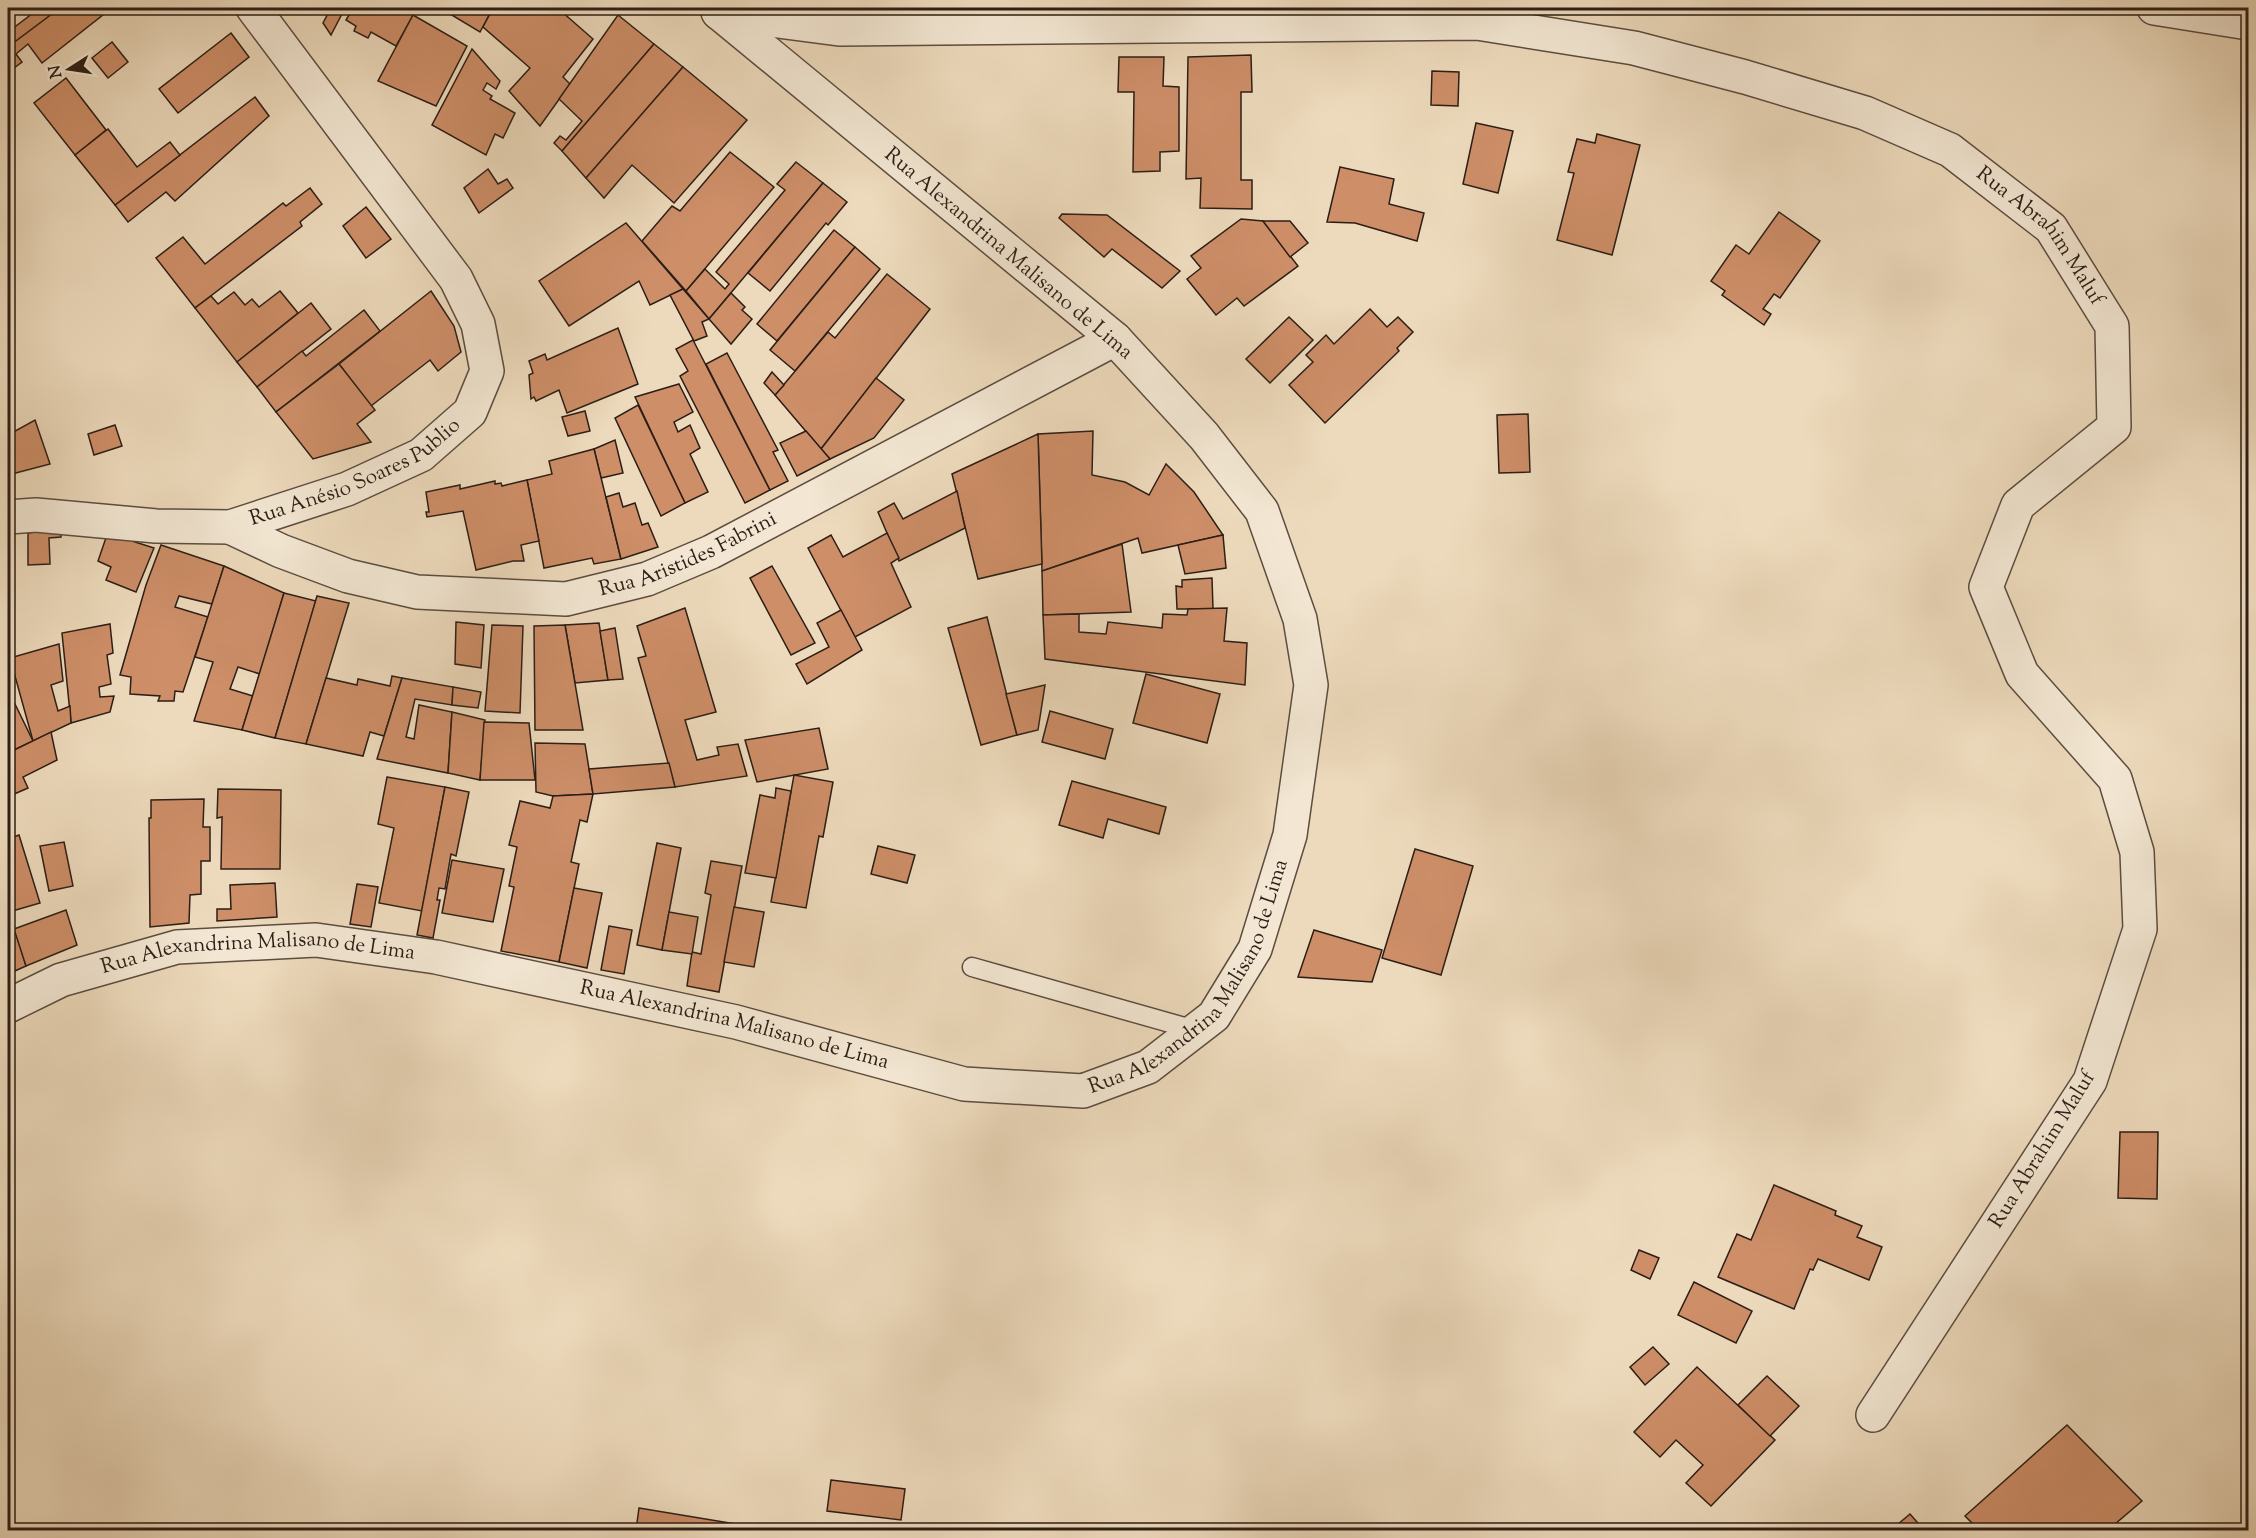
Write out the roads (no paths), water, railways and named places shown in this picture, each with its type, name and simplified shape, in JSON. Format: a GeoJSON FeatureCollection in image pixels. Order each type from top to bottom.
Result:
{"type":"FeatureCollection","features":[{"type":"Feature","properties":{"kind":"street","name":"Rua Anésio Soares Publio"},"geometry":{"type":"LineString","coordinates":[[8,517],[36,514],[156,526],[230,527],[347,489],[421,454],[470,412],[487,371],[478,324],[456,279],[253,8]]}},
{"type":"Feature","properties":{"kind":"street"},"geometry":{"type":"LineString","coordinates":[[2154,8],[2248,23]]}},
{"type":"Feature","properties":{"kind":"street","name":"Rua Alexandrina Malisano de Lima"},"geometry":{"type":"LineString","coordinates":[[8,1006],[61,980],[177,947],[316,940],[436,957],[735,1022],[964,1084],[1083,1091],[1148,1067],[1214,1016],[1255,949],[1290,836],[1311,685],[1300,619],[1262,511],[1204,436],[1114,339],[715,10]]}},
{"type":"Feature","properties":{"kind":"street","name":"Rua Abrahim Maluf"},"geometry":{"type":"LineString","coordinates":[[715,10],[839,29],[1477,23],[1623,46],[1745,76],[1865,113],[1950,150],[2051,228],[2112,326],[2114,428],[2018,505],[1986,587],[2022,674],[2115,778],[2137,852],[2140,929],[2090,1081],[1874,1415]]}},
{"type":"Feature","properties":{"kind":"street","name":"Rua Aristides Fabrini"},"geometry":{"type":"LineString","coordinates":[[230,527],[281,551],[348,576],[417,592],[566,599],[647,579],[711,552],[1114,339]]}},
{"type":"Feature","properties":{"kind":"lane"},"geometry":{"type":"LineString","coordinates":[[972,967],[1195,1030]]}}]}
